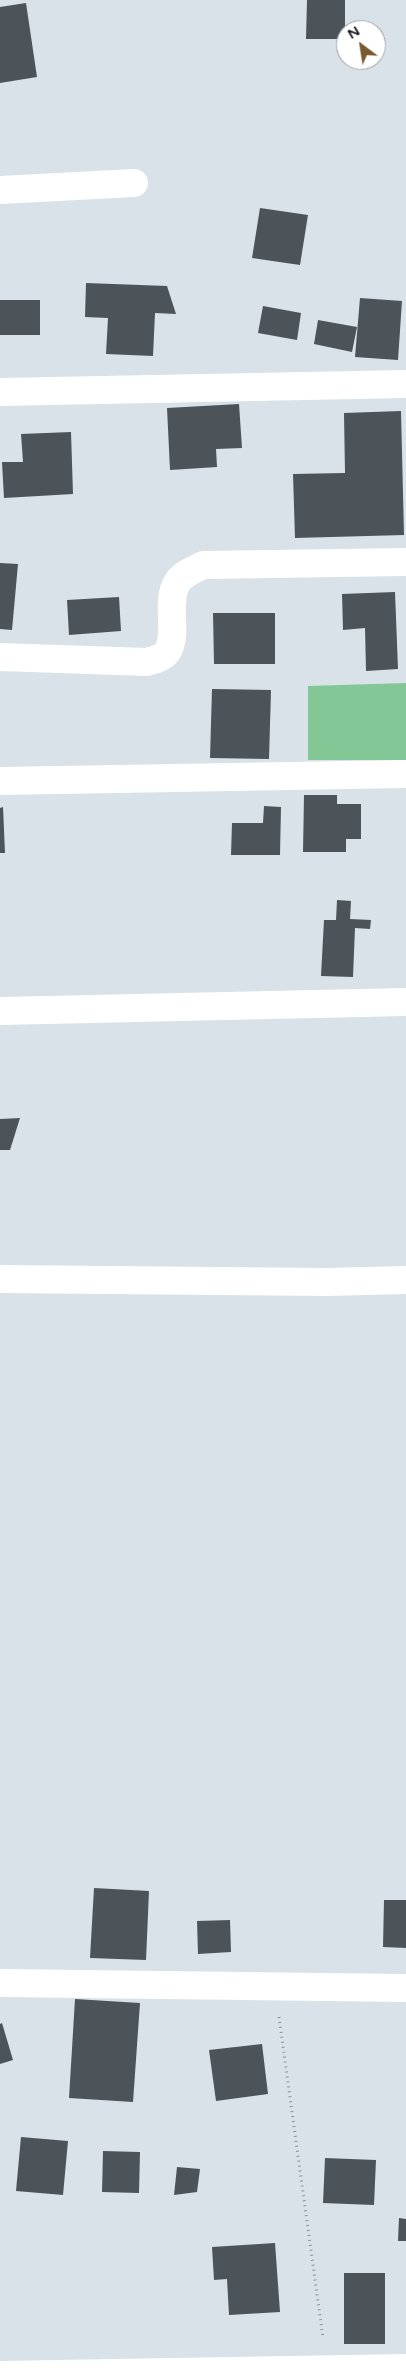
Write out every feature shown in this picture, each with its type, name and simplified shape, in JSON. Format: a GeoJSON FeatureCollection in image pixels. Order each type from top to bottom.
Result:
{"type":"FeatureCollection","features":[{"type":"Feature","properties":{"kind":"street"},"geometry":{"type":"LineString","coordinates":[[0,190],[134,183]]}},
{"type":"Feature","properties":{"kind":"street"},"geometry":{"type":"LineString","coordinates":[[0,392],[406,384]]}},
{"type":"Feature","properties":{"kind":"street"},"geometry":{"type":"LineString","coordinates":[[0,657],[146,662],[160,657],[168,651],[172,637],[171,602],[177,582],[187,573],[202,565],[406,562]]}},
{"type":"Feature","properties":{"kind":"street"},"geometry":{"type":"LineString","coordinates":[[0,781],[406,774]]}},
{"type":"Feature","properties":{"kind":"street"},"geometry":{"type":"LineString","coordinates":[[0,1011],[406,1002]]}},
{"type":"Feature","properties":{"kind":"street"},"geometry":{"type":"LineString","coordinates":[[0,1279],[326,1282],[406,1280]]}},
{"type":"Feature","properties":{"kind":"street"},"geometry":{"type":"LineString","coordinates":[[0,1983],[406,1988]]}},
{"type":"Feature","properties":{"kind":"street"},"geometry":{"type":"LineString","coordinates":[[0,2375],[327,2372],[406,2368]]}},
{"type":"Feature","properties":{"kind":"path"},"geometry":{"type":"LineString","coordinates":[[275,1986],[327,2372]]}},
{"type":"Feature","properties":{"kind":"green space"},"geometry":{"type":"Polygon","coordinates":[[[406,683],[406,760],[308,760],[308,686],[406,683]]]}},
{"type":"Feature","properties":{"kind":"building"},"geometry":{"type":"Polygon","coordinates":[[[307,0],[345,0],[345,20],[336,20],[336,39],[306,39],[307,0]]]}},
{"type":"Feature","properties":{"kind":"building"},"geometry":{"type":"Polygon","coordinates":[[[26,3],[37,77],[0,83],[0,7],[26,3]]]}},
{"type":"Feature","properties":{"kind":"building"},"geometry":{"type":"Polygon","coordinates":[[[260,208],[308,215],[300,265],[252,258],[260,208]]]}},
{"type":"Feature","properties":{"kind":"building"},"geometry":{"type":"Polygon","coordinates":[[[86,283],[167,286],[176,314],[155,313],[153,356],[106,354],[108,318],[85,317],[86,283]]]}},
{"type":"Feature","properties":{"kind":"building"},"geometry":{"type":"Polygon","coordinates":[[[360,298],[402,301],[398,360],[355,357],[360,298]]]}},
{"type":"Feature","properties":{"kind":"building"},"geometry":{"type":"Polygon","coordinates":[[[0,300],[40,300],[40,335],[0,335],[0,300]]]}},
{"type":"Feature","properties":{"kind":"building"},"geometry":{"type":"Polygon","coordinates":[[[263,306],[301,313],[297,340],[258,333],[263,306]]]}},
{"type":"Feature","properties":{"kind":"building"},"geometry":{"type":"Polygon","coordinates":[[[318,320],[357,327],[352,352],[314,344],[318,320]]]}},
{"type":"Feature","properties":{"kind":"building"},"geometry":{"type":"Polygon","coordinates":[[[239,404],[242,448],[216,449],[217,467],[170,470],[167,408],[239,404]]]}},
{"type":"Feature","properties":{"kind":"building"},"geometry":{"type":"Polygon","coordinates":[[[401,411],[404,535],[295,538],[293,474],[345,473],[344,413],[401,411]]]}},
{"type":"Feature","properties":{"kind":"building"},"geometry":{"type":"Polygon","coordinates":[[[71,432],[73,494],[4,498],[2,462],[23,462],[21,434],[71,432]]]}},
{"type":"Feature","properties":{"kind":"building"},"geometry":{"type":"Polygon","coordinates":[[[0,563],[18,564],[12,630],[0,629],[0,563]]]}},
{"type":"Feature","properties":{"kind":"building"},"geometry":{"type":"Polygon","coordinates":[[[395,592],[398,669],[366,671],[365,628],[343,630],[342,594],[395,592]]]}},
{"type":"Feature","properties":{"kind":"building"},"geometry":{"type":"Polygon","coordinates":[[[119,597],[121,631],[69,635],[67,600],[119,597]]]}},
{"type":"Feature","properties":{"kind":"building"},"geometry":{"type":"Polygon","coordinates":[[[213,613],[275,613],[275,664],[214,664],[213,613]]]}},
{"type":"Feature","properties":{"kind":"building"},"geometry":{"type":"Polygon","coordinates":[[[212,689],[271,690],[269,759],[210,758],[212,689]]]}},
{"type":"Feature","properties":{"kind":"building"},"geometry":{"type":"Polygon","coordinates":[[[304,795],[337,795],[337,804],[361,804],[361,839],[346,839],[346,852],[303,852],[304,795]]]}},
{"type":"Feature","properties":{"kind":"building"},"geometry":{"type":"Polygon","coordinates":[[[264,806],[281,807],[280,855],[231,855],[232,823],[263,823],[264,806]]]}},
{"type":"Feature","properties":{"kind":"building"},"geometry":{"type":"Polygon","coordinates":[[[3,807],[5,853],[0,853],[0,808],[3,807]]]}},
{"type":"Feature","properties":{"kind":"building"},"geometry":{"type":"Polygon","coordinates":[[[337,900],[351,901],[350,919],[371,920],[370,929],[355,928],[353,977],[321,976],[324,920],[336,920],[337,900]]]}},
{"type":"Feature","properties":{"kind":"building"},"geometry":{"type":"Polygon","coordinates":[[[20,1118],[10,1150],[0,1150],[0,1119],[20,1118]]]}},
{"type":"Feature","properties":{"kind":"building"},"geometry":{"type":"Polygon","coordinates":[[[94,1888],[149,1891],[146,1960],[90,1958],[94,1888]]]}},
{"type":"Feature","properties":{"kind":"building"},"geometry":{"type":"Polygon","coordinates":[[[384,1900],[406,1900],[406,1948],[383,1947],[384,1900]]]}},
{"type":"Feature","properties":{"kind":"building"},"geometry":{"type":"Polygon","coordinates":[[[230,1920],[231,1952],[198,1954],[197,1921],[230,1920]]]}},
{"type":"Feature","properties":{"kind":"building"},"geometry":{"type":"Polygon","coordinates":[[[75,1999],[140,2003],[133,2102],[69,2098],[75,1999]]]}},
{"type":"Feature","properties":{"kind":"building"},"geometry":{"type":"Polygon","coordinates":[[[2,2023],[13,2060],[0,2064],[0,2024],[2,2023]]]}},
{"type":"Feature","properties":{"kind":"building"},"geometry":{"type":"Polygon","coordinates":[[[262,2044],[268,2094],[216,2101],[209,2050],[262,2044]]]}},
{"type":"Feature","properties":{"kind":"building"},"geometry":{"type":"Polygon","coordinates":[[[21,2137],[68,2141],[63,2195],[16,2191],[21,2137]]]}},
{"type":"Feature","properties":{"kind":"building"},"geometry":{"type":"Polygon","coordinates":[[[103,2151],[140,2152],[139,2193],[102,2192],[103,2151]]]}},
{"type":"Feature","properties":{"kind":"building"},"geometry":{"type":"Polygon","coordinates":[[[325,2158],[376,2160],[374,2205],[323,2203],[325,2158]]]}},
{"type":"Feature","properties":{"kind":"building"},"geometry":{"type":"Polygon","coordinates":[[[177,2167],[200,2169],[197,2192],[174,2195],[177,2167]]]}},
{"type":"Feature","properties":{"kind":"building"},"geometry":{"type":"Polygon","coordinates":[[[399,2218],[406,2219],[406,2241],[398,2241],[399,2218]]]}},
{"type":"Feature","properties":{"kind":"building"},"geometry":{"type":"Polygon","coordinates":[[[275,2243],[280,2312],[229,2315],[227,2279],[214,2280],[212,2247],[275,2243]]]}},
{"type":"Feature","properties":{"kind":"building"},"geometry":{"type":"Polygon","coordinates":[[[344,2273],[385,2273],[385,2344],[344,2344],[344,2273]]]}}]}
